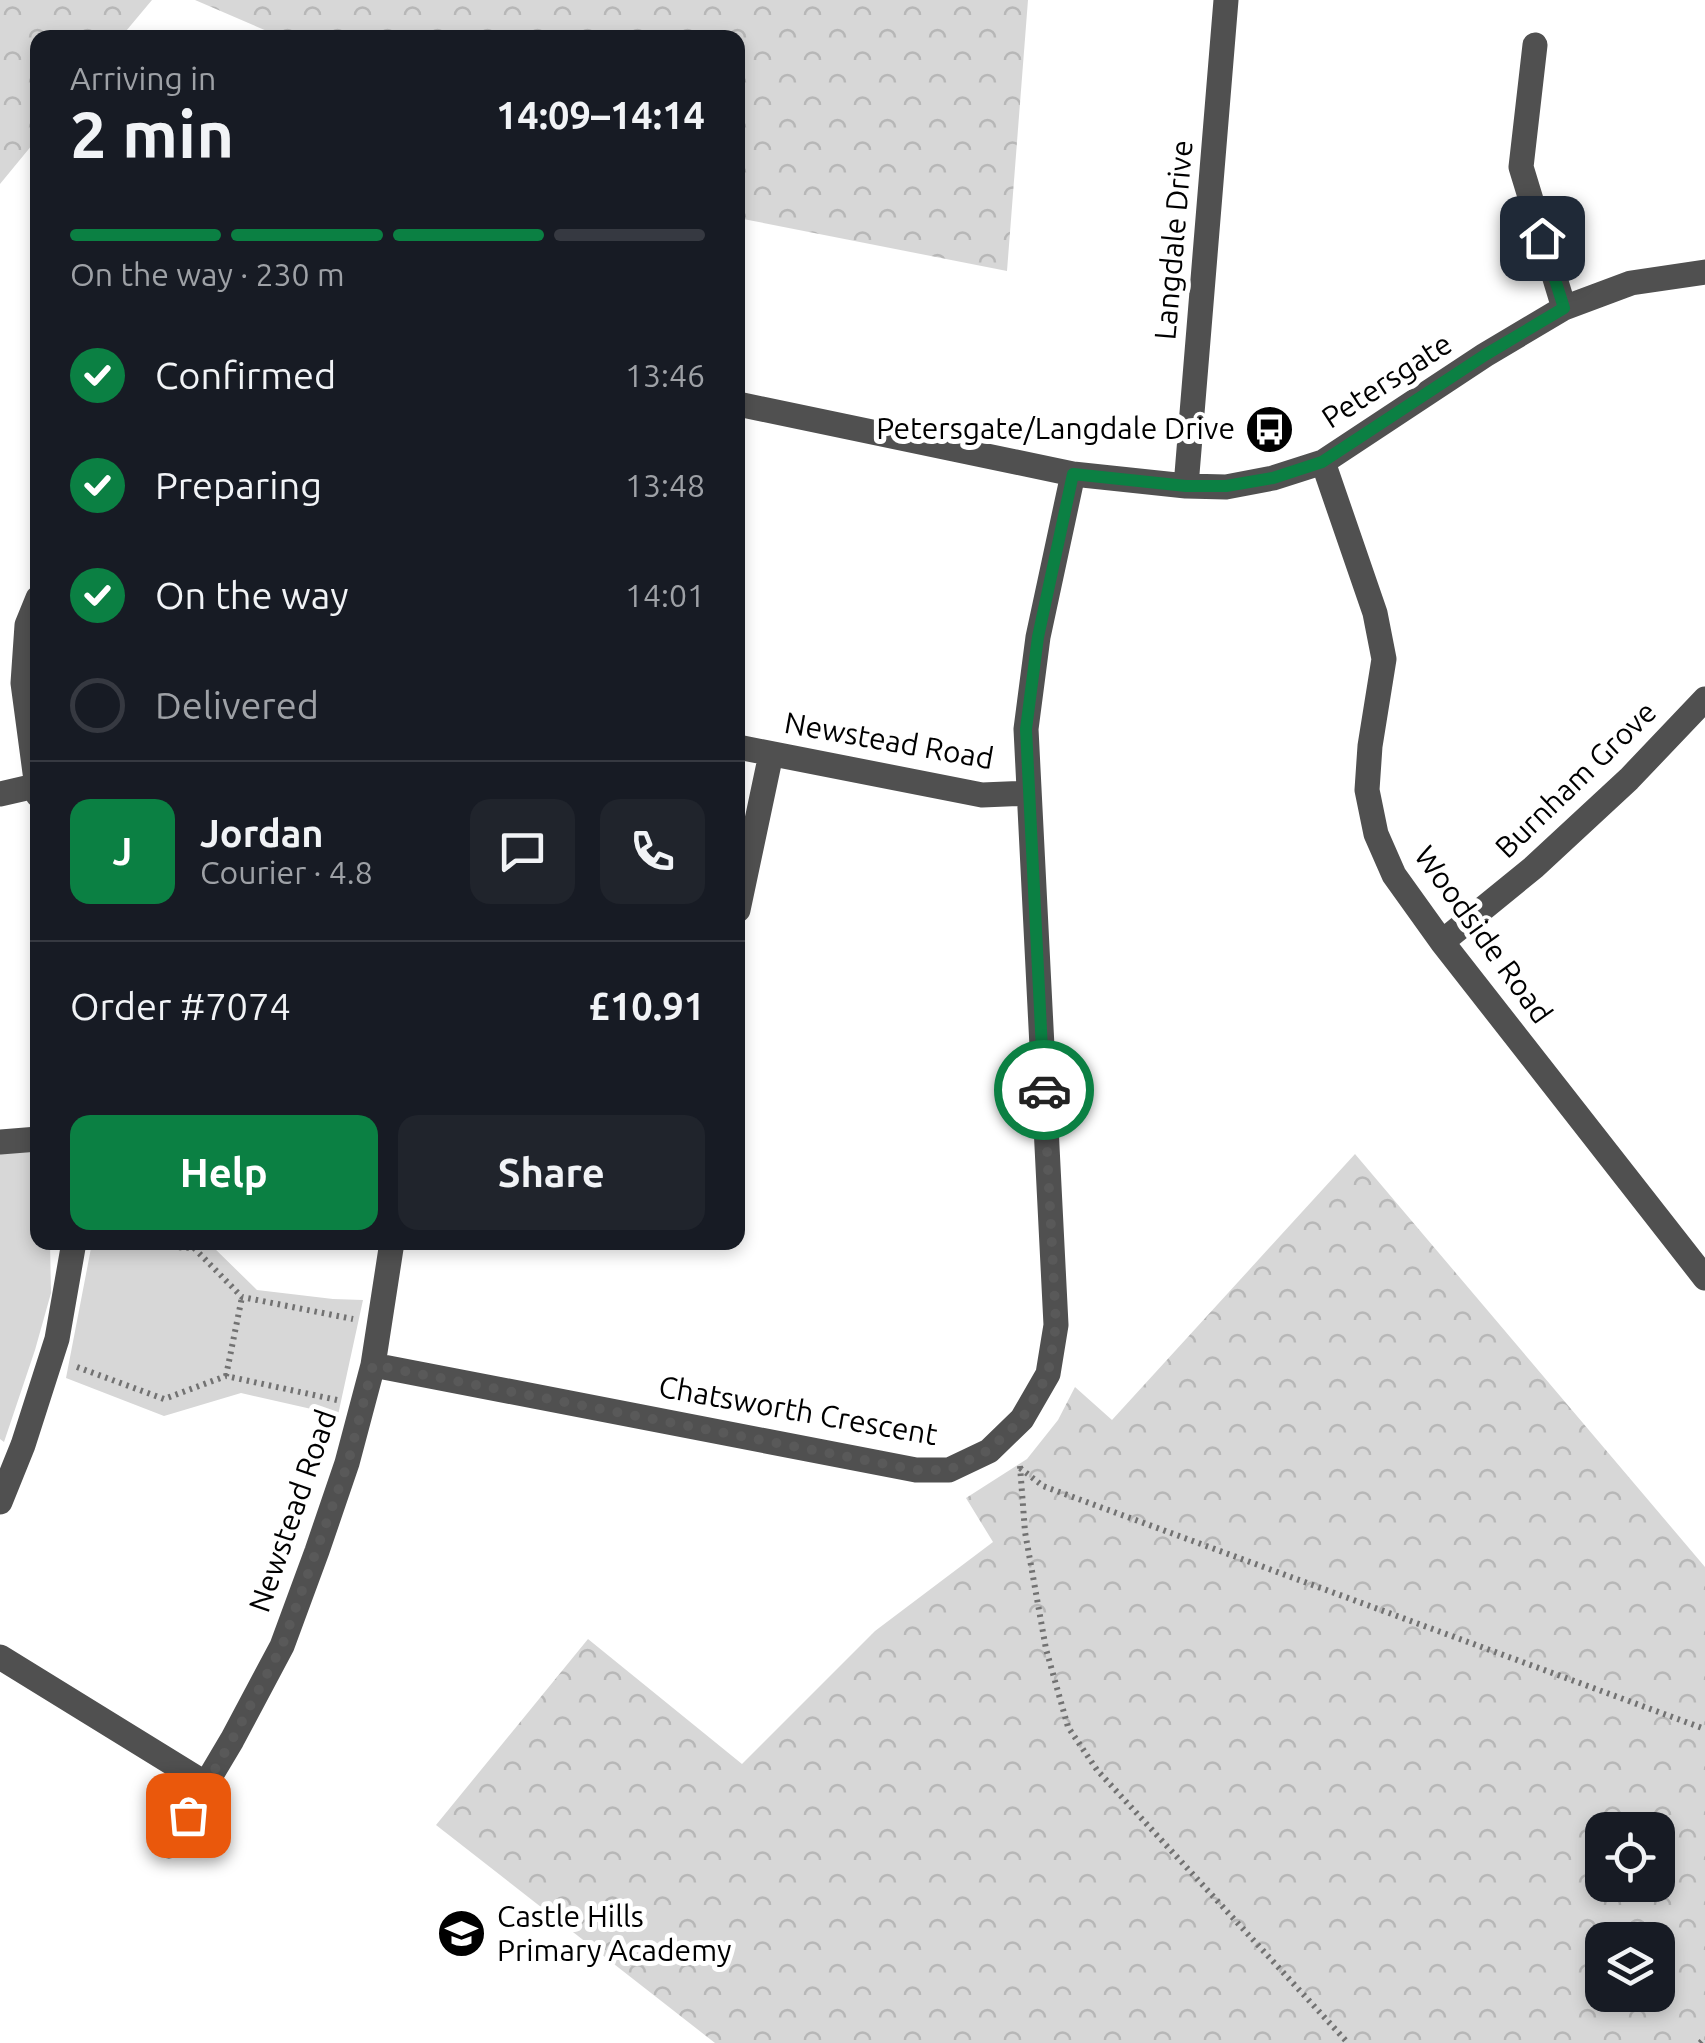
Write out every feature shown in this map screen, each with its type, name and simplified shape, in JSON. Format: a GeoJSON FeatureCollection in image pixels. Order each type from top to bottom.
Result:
{"type":"FeatureCollection","features":[{"type":"Feature","properties":{"kind":"street","name":"Langdale Drive"},"geometry":{"type":"LineString","coordinates":[[1186,486],[1226,0]]}},
{"type":"Feature","properties":{"kind":"street"},"geometry":{"type":"LineString","coordinates":[[1535,45],[1521,167],[1564,308]]}},
{"type":"Feature","properties":{"kind":"street","name":"Petersgate"},"geometry":{"type":"LineString","coordinates":[[745,405],[1073,474],[1186,486],[1242,484],[1322,462],[1564,308],[1631,283],[1705,272]]}},
{"type":"Feature","properties":{"kind":"street","name":"Woodside Road"},"geometry":{"type":"LineString","coordinates":[[1322,462],[1375,613],[1384,658],[1367,790],[1376,834],[1394,875],[1705,1278]]}},
{"type":"Feature","properties":{"kind":"street","name":"Chatsworth Crescent"},"geometry":{"type":"LineString","coordinates":[[373,1365],[916,1470],[949,1470],[989,1450],[1022,1419],[1048,1374],[1056,1325],[1026,729],[1038,637],[1073,474]]}},
{"type":"Feature","properties":{"kind":"street"},"geometry":{"type":"LineString","coordinates":[[30,616],[26,625],[23,683],[30,741]]}},
{"type":"Feature","properties":{"kind":"street","name":"Burnham Grove"},"geometry":{"type":"LineString","coordinates":[[1442,942],[1534,867],[1629,779],[1705,699]]}},
{"type":"Feature","properties":{"kind":"street","name":"Newstead Road"},"geometry":{"type":"LineString","coordinates":[[745,748],[982,795],[1029,793]]}},
{"type":"Feature","properties":{"kind":"street"},"geometry":{"type":"LineString","coordinates":[[745,877],[771,754]]}},
{"type":"Feature","properties":{"kind":"street"},"geometry":{"type":"LineString","coordinates":[[0,794],[30,791]]}},
{"type":"Feature","properties":{"kind":"street"},"geometry":{"type":"LineString","coordinates":[[0,1142],[30,1140]]}},
{"type":"Feature","properties":{"kind":"street"},"geometry":{"type":"LineString","coordinates":[[0,1502],[9,1453],[58,1339],[73,1250]]}},
{"type":"Feature","properties":{"kind":"street","name":"Newstead Road"},"geometry":{"type":"LineString","coordinates":[[169,1846],[282,1646],[348,1463],[373,1365],[391,1250]]}},
{"type":"Feature","properties":{"kind":"street"},"geometry":{"type":"LineString","coordinates":[[0,1657],[206,1784]]}},
{"type":"Feature","properties":{"kind":"path"},"geometry":{"type":"LineString","coordinates":[[196,1250],[242,1298],[379,1324]]}},
{"type":"Feature","properties":{"kind":"path"},"geometry":{"type":"LineString","coordinates":[[226,1376],[242,1298]]}},
{"type":"Feature","properties":{"kind":"path"},"geometry":{"type":"LineString","coordinates":[[51,1358],[164,1399],[226,1376],[362,1406]]}},
{"type":"Feature","properties":{"kind":"path"},"geometry":{"type":"LineString","coordinates":[[1000,1440],[1020,1464],[1025,1532],[1046,1649],[1068,1727],[1097,1770],[1348,2043]]}},
{"type":"Feature","properties":{"kind":"path"},"geometry":{"type":"LineString","coordinates":[[1020,1468],[1043,1486],[1705,1730]]}},
{"type":"Feature","properties":{"kind":"green space"},"geometry":{"type":"Polygon","coordinates":[[[0,0],[152,0],[127,30],[30,30],[30,148],[0,184],[0,0]]]}},
{"type":"Feature","properties":{"kind":"green space"},"geometry":{"type":"Polygon","coordinates":[[[195,0],[1028,0],[1007,271],[745,219],[745,30],[265,30],[195,0]]]}},
{"type":"Feature","properties":{"kind":"green space"},"geometry":{"type":"Polygon","coordinates":[[[30,1151],[30,1250],[50,1250],[51,1293],[4,1442],[0,1439],[0,1153],[30,1151]]]}},
{"type":"Feature","properties":{"kind":"green space"},"geometry":{"type":"Polygon","coordinates":[[[1355,1154],[1705,1567],[1705,2043],[715,2043],[436,1825],[588,1639],[742,1764],[875,1631],[993,1542],[966,1498],[1027,1459],[1058,1420],[1075,1387],[1112,1420],[1355,1154]]]}},
{"type":"Feature","properties":{"kind":"green space"},"geometry":{"type":"Polygon","coordinates":[[[91,1250],[216,1250],[257,1290],[363,1300],[338,1415],[241,1393],[164,1416],[66,1378],[91,1250]]]}},
{"type":"Feature","properties":{"kind":"way so far"},"geometry":{"type":"LineString","coordinates":[[188,1815],[282,1646],[348,1463],[373,1365],[916,1470],[949,1470],[989,1450],[1022,1419],[1048,1374],[1056,1325],[1044,1090]]}},
{"type":"Feature","properties":{"kind":"place","name":"Petersgate/Langdale Drive"},"geometry":{"type":"Point","coordinates":[1270,429]}},
{"type":"Feature","properties":{"kind":"place","name":"Castle Hills Primary Academy"},"geometry":{"type":"Point","coordinates":[462,1934]}},
{"type":"Feature","properties":{"kind":"route"},"geometry":{"type":"LineString","coordinates":[[1044,1090],[1026,729],[1038,637],[1073,474],[1186,486],[1226,486],[1273,478],[1322,462],[1564,308],[1542,238]]}}]}
